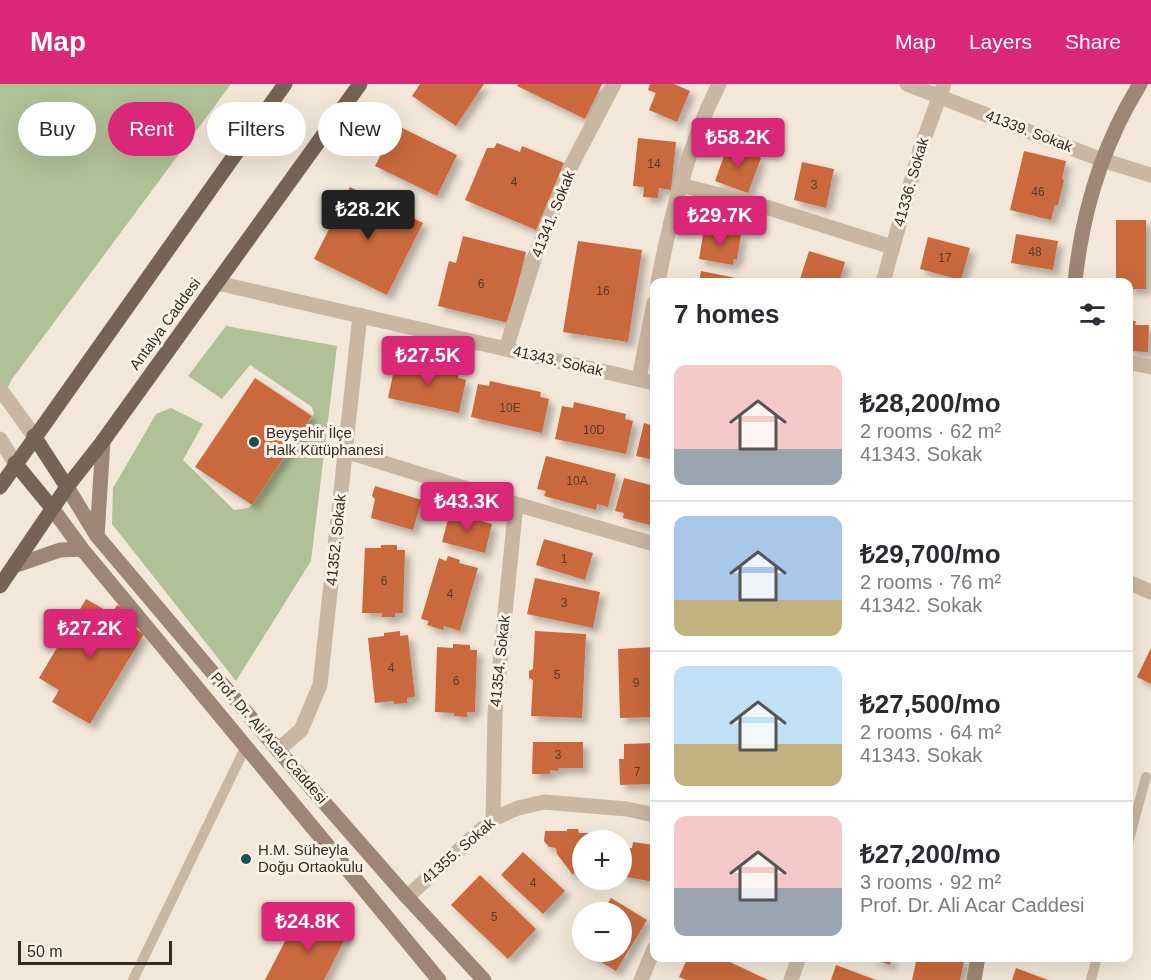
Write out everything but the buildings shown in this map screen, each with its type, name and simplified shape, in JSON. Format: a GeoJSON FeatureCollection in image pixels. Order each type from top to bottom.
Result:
{"type":"FeatureCollection","features":[{"type":"Feature","properties":{"kind":"main road"},"geometry":{"type":"LineString","coordinates":[[0,487],[285,84]]}},
{"type":"Feature","properties":{"kind":"main road","name":"Antalya Caddesi"},"geometry":{"type":"LineString","coordinates":[[0,586],[67,487],[103,441],[360,84]]}},
{"type":"Feature","properties":{"kind":"main road"},"geometry":{"type":"LineString","coordinates":[[1075,278],[1079,243],[1102,160],[1128,103],[1140,84]]}},
{"type":"Feature","properties":{"kind":"main road"},"geometry":{"type":"LineString","coordinates":[[34,436],[67,487]]}},
{"type":"Feature","properties":{"kind":"main road"},"geometry":{"type":"LineString","coordinates":[[97,536],[103,441]]}},
{"type":"Feature","properties":{"kind":"main road"},"geometry":{"type":"LineString","coordinates":[[15,463],[52,508]]}},
{"type":"Feature","properties":{"kind":"main road","name":"Prof. Dr. Ali Acar Caddesi"},"geometry":{"type":"LineString","coordinates":[[67,487],[97,536],[278,750],[407,897],[484,980]]}},
{"type":"Feature","properties":{"kind":"main road","name":"Prof. Dr. Ali Acar Caddesi"},"geometry":{"type":"LineString","coordinates":[[52,508],[82,549],[439,980]]}},
{"type":"Feature","properties":{"kind":"main road"},"geometry":{"type":"LineString","coordinates":[[14,566],[60,550],[82,549]]}},
{"type":"Feature","properties":{"kind":"main road"},"geometry":{"type":"LineString","coordinates":[[386,915],[407,897]]}},
{"type":"Feature","properties":{"kind":"main road"},"geometry":{"type":"LineString","coordinates":[[974,980],[977,962]]}},
{"type":"Feature","properties":{"kind":"street","name":"41341. Sokak"},"geometry":{"type":"LineString","coordinates":[[506,349],[535,256],[572,164],[614,84]]}},
{"type":"Feature","properties":{"kind":"street"},"geometry":{"type":"LineString","coordinates":[[659,278],[681,185],[703,115],[719,84]]}},
{"type":"Feature","properties":{"kind":"street","name":"41339. Sokak"},"geometry":{"type":"LineString","coordinates":[[908,84],[941,90],[1102,160],[1151,175]]}},
{"type":"Feature","properties":{"kind":"street","name":"41336. Sokak"},"geometry":{"type":"LineString","coordinates":[[884,278],[920,150],[941,90]]}},
{"type":"Feature","properties":{"kind":"street"},"geometry":{"type":"LineString","coordinates":[[681,185],[769,208],[892,247]]}},
{"type":"Feature","properties":{"kind":"street","name":"41343. Sokak"},"geometry":{"type":"LineString","coordinates":[[217,283],[646,381]]}},
{"type":"Feature","properties":{"kind":"street","name":"41352. Sokak"},"geometry":{"type":"LineString","coordinates":[[278,750],[301,730],[320,685],[360,315]]}},
{"type":"Feature","properties":{"kind":"street"},"geometry":{"type":"LineString","coordinates":[[646,381],[650,342]]}},
{"type":"Feature","properties":{"kind":"street"},"geometry":{"type":"LineString","coordinates":[[1133,363],[1151,367]]}},
{"type":"Feature","properties":{"kind":"street"},"geometry":{"type":"LineString","coordinates":[[0,389],[34,436]]}},
{"type":"Feature","properties":{"kind":"street"},"geometry":{"type":"LineString","coordinates":[[0,440],[15,463]]}},
{"type":"Feature","properties":{"kind":"street"},"geometry":{"type":"LineString","coordinates":[[345,451],[650,543]]}},
{"type":"Feature","properties":{"kind":"street","name":"41354. Sokak"},"geometry":{"type":"LineString","coordinates":[[493,819],[495,712],[516,504]]}},
{"type":"Feature","properties":{"kind":"street"},"geometry":{"type":"LineString","coordinates":[[1133,584],[1151,592]]}},
{"type":"Feature","properties":{"kind":"street","name":"41355. Sokak"},"geometry":{"type":"LineString","coordinates":[[407,897],[493,819],[518,808],[544,802],[627,809],[650,814]]}},
{"type":"Feature","properties":{"kind":"street"},"geometry":{"type":"LineString","coordinates":[[641,980],[650,959]]}},
{"type":"Feature","properties":{"kind":"street"},"geometry":{"type":"LineString","coordinates":[[790,980],[797,962]]}},
{"type":"Feature","properties":{"kind":"lane"},"geometry":{"type":"LineString","coordinates":[[133,980],[246,746]]}},
{"type":"Feature","properties":{"kind":"lane"},"geometry":{"type":"LineString","coordinates":[[1133,825],[1146,777]]}},
{"type":"Feature","properties":{"kind":"lane"},"geometry":{"type":"LineString","coordinates":[[1091,980],[1096,962]]}},
{"type":"Feature","properties":{"kind":"green space"},"geometry":{"type":"Polygon","coordinates":[[[0,84],[231,84],[218,102],[207,102],[207,116],[195,132],[195,102],[108,102],[108,156],[178,156],[12,379],[0,403],[0,84]]]}},
{"type":"Feature","properties":{"kind":"green space"},"geometry":{"type":"Polygon","coordinates":[[[226,326],[337,346],[311,561],[236,681],[112,524],[113,488],[156,414],[171,408],[203,424],[183,460],[234,510],[248,508],[252,505],[314,414],[312,407],[250,365],[222,399],[188,376],[226,326]]]}},
{"type":"Feature","properties":{"kind":"place","name":"Beyşehir İlçe Halk Kütüphanesi"},"geometry":{"type":"Point","coordinates":[254,442]}},
{"type":"Feature","properties":{"kind":"place","name":"H.M. Süheyla Doğu Ortaokulu"},"geometry":{"type":"Point","coordinates":[246,859]}}]}
